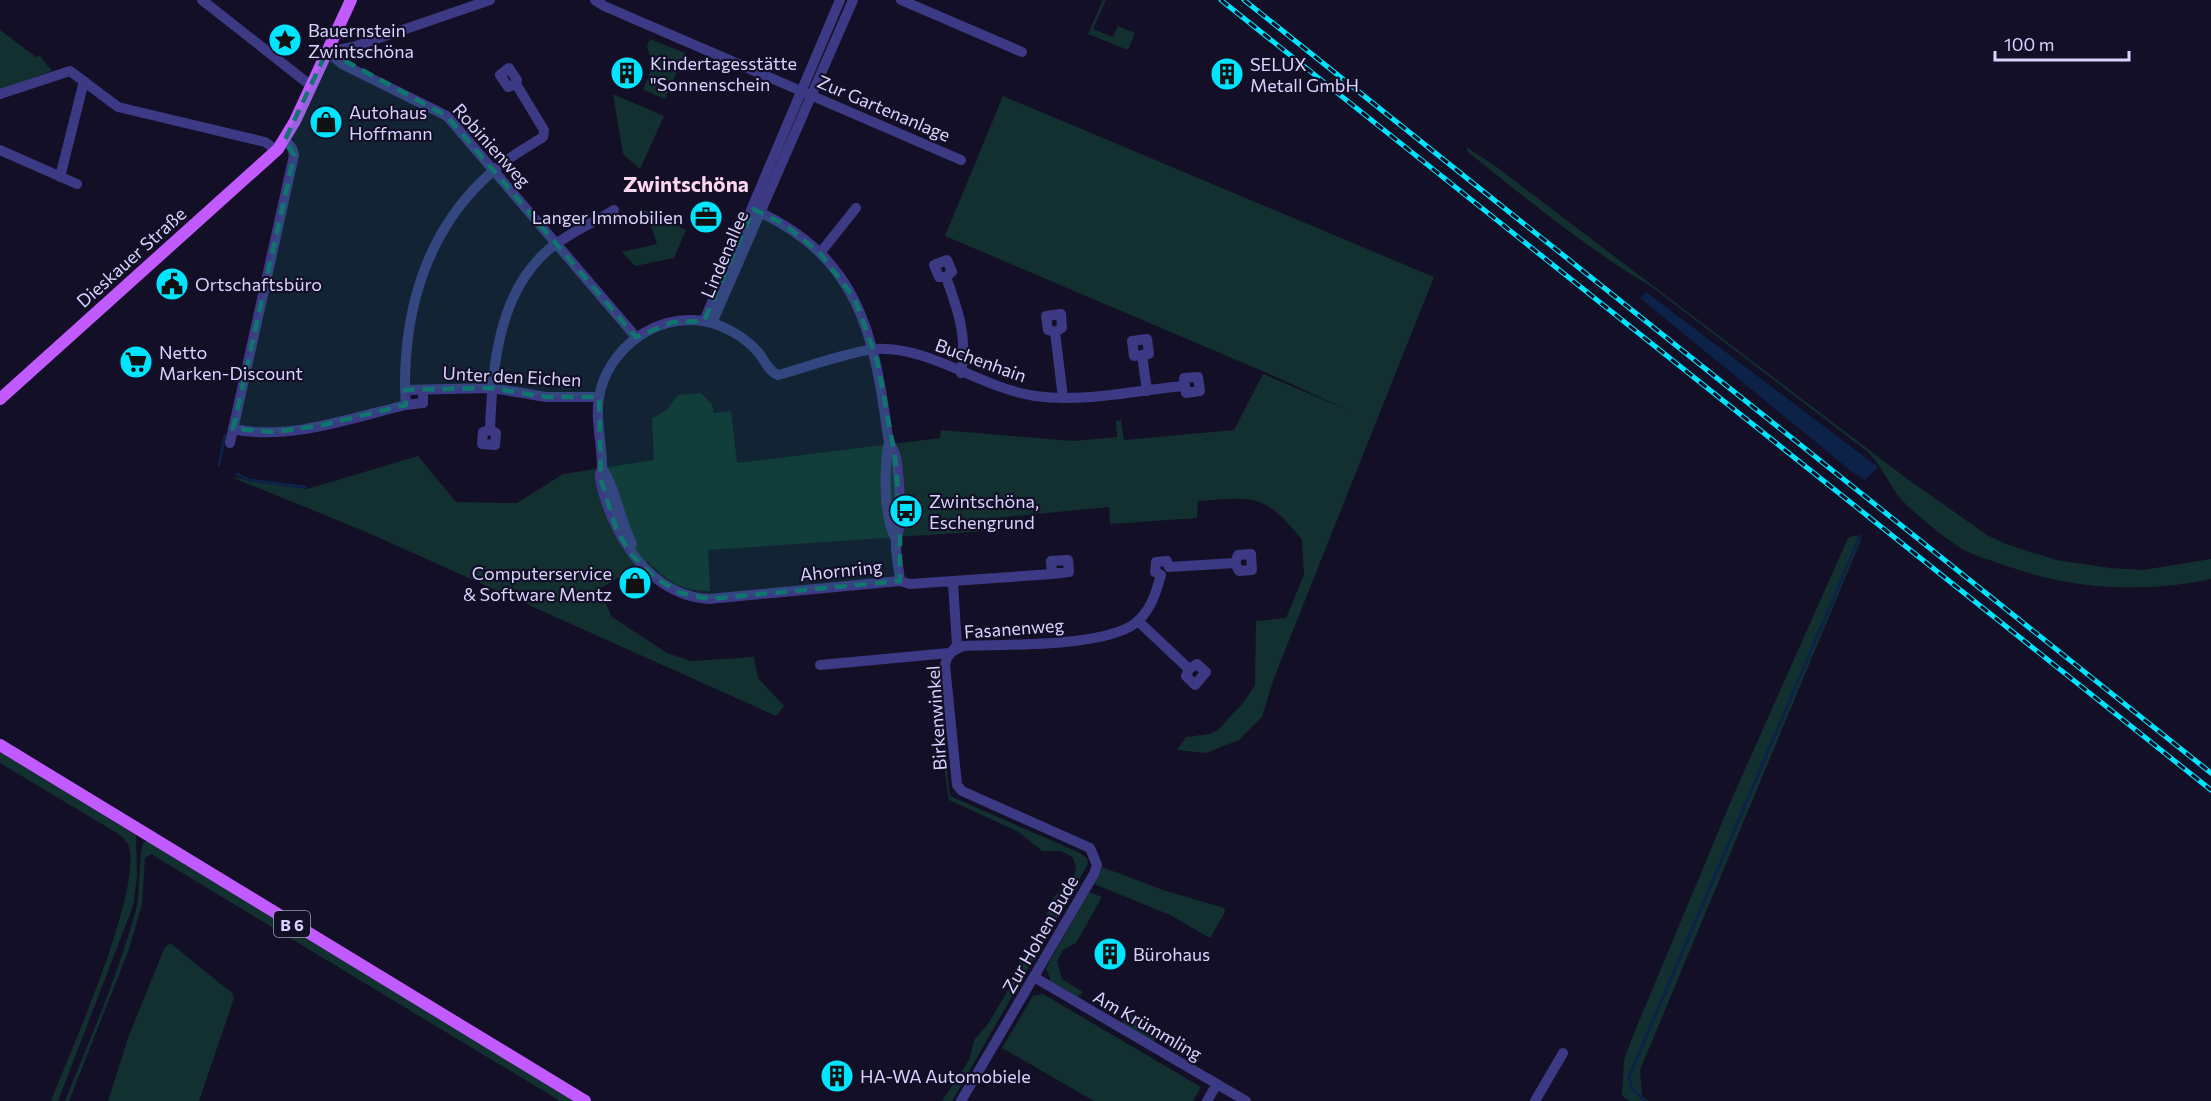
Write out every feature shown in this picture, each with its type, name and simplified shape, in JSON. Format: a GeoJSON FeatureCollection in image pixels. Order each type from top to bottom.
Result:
{"type":"FeatureCollection","features":[{"type":"Feature","properties":{"kind":"main road"},"geometry":{"type":"LineString","coordinates":[[281,145],[351,0]]}},
{"type":"Feature","properties":{"kind":"main road","name":"Dieskauer Straße"},"geometry":{"type":"LineString","coordinates":[[0,399],[281,145]]}},
{"type":"Feature","properties":{"kind":"main road","name":"B 6"},"geometry":{"type":"LineString","coordinates":[[0,745],[585,1101]]}},
{"type":"Feature","properties":{"kind":"street"},"geometry":{"type":"LineString","coordinates":[[202,0],[310,85]]}},
{"type":"Feature","properties":{"kind":"street"},"geometry":{"type":"LineString","coordinates":[[328,49],[353,47],[490,0]]}},
{"type":"Feature","properties":{"kind":"street","name":"Zur Gartenanlage"},"geometry":{"type":"LineString","coordinates":[[595,0],[615,11],[961,159]]}},
{"type":"Feature","properties":{"kind":"street","name":"Lindenallee"},"geometry":{"type":"LineString","coordinates":[[807,93],[840,0]]}},
{"type":"Feature","properties":{"kind":"street","name":"Lindenallee"},"geometry":{"type":"LineString","coordinates":[[708,322],[807,93],[853,0]]}},
{"type":"Feature","properties":{"kind":"street"},"geometry":{"type":"LineString","coordinates":[[901,0],[1022,52]]}},
{"type":"Feature","properties":{"kind":"street","name":"Robinienweg"},"geometry":{"type":"LineString","coordinates":[[328,49],[342,64],[447,116],[636,337]]}},
{"type":"Feature","properties":{"kind":"street"},"geometry":{"type":"LineString","coordinates":[[0,94],[66,70],[118,107],[281,145],[294,155],[230,443]]}},
{"type":"Feature","properties":{"kind":"street"},"geometry":{"type":"LineString","coordinates":[[60,177],[84,81]]}},
{"type":"Feature","properties":{"kind":"street"},"geometry":{"type":"LineString","coordinates":[[406,405],[408,330],[412,303],[433,249],[468,196],[494,170],[543,137],[544,133],[539,120],[516,84]]}},
{"type":"Feature","properties":{"kind":"street"},"geometry":{"type":"LineString","coordinates":[[0,150],[77,184]]}},
{"type":"Feature","properties":{"kind":"street"},"geometry":{"type":"LineString","coordinates":[[820,253],[856,208]]}},
{"type":"Feature","properties":{"kind":"street"},"geometry":{"type":"LineString","coordinates":[[490,430],[492,388],[499,344],[515,294],[529,270],[557,243],[614,210]]}},
{"type":"Feature","properties":{"kind":"street"},"geometry":{"type":"LineString","coordinates":[[756,210],[784,224],[820,253],[855,299],[874,349],[889,442],[895,456],[900,512],[896,539],[900,581]]}},
{"type":"Feature","properties":{"kind":"street"},"geometry":{"type":"LineString","coordinates":[[946,277],[960,314],[964,335],[965,356],[962,373]]}},
{"type":"Feature","properties":{"kind":"street","name":"Ahornring"},"geometry":{"type":"LineString","coordinates":[[874,349],[778,375],[772,372],[745,340],[708,322],[673,322],[655,326],[636,337],[612,365],[599,397],[598,436],[602,468],[601,480],[617,531],[631,554],[655,578],[680,593],[709,599],[900,581],[910,584],[1052,574]]}},
{"type":"Feature","properties":{"kind":"street"},"geometry":{"type":"LineString","coordinates":[[1055,333],[1063,398]]}},
{"type":"Feature","properties":{"kind":"street","name":"Buchenhain"},"geometry":{"type":"LineString","coordinates":[[874,349],[899,350],[921,356],[1016,393],[1063,398],[1185,386]]}},
{"type":"Feature","properties":{"kind":"street"},"geometry":{"type":"LineString","coordinates":[[1142,355],[1147,391]]}},
{"type":"Feature","properties":{"kind":"street","name":"Unter den Eichen"},"geometry":{"type":"LineString","coordinates":[[405,390],[492,388],[546,397],[599,397]]}},
{"type":"Feature","properties":{"kind":"street","name":"Unter den Eichen"},"geometry":{"type":"LineString","coordinates":[[233,429],[274,432],[319,426],[423,403],[423,390]]}},
{"type":"Feature","properties":{"kind":"street"},"geometry":{"type":"LineString","coordinates":[[1156,562],[1155,572],[1235,563]]}},
{"type":"Feature","properties":{"kind":"street","name":"Fasanenweg"},"geometry":{"type":"LineString","coordinates":[[820,665],[952,652],[963,646],[1097,639],[1122,632],[1138,621],[1151,605],[1165,571]]}},
{"type":"Feature","properties":{"kind":"street","name":"Birkenwinkel"},"geometry":{"type":"LineString","coordinates":[[949,582],[952,584],[957,643],[945,665],[957,785]]}},
{"type":"Feature","properties":{"kind":"street"},"geometry":{"type":"LineString","coordinates":[[1138,621],[1189,669]]}},
{"type":"Feature","properties":{"kind":"street","name":"Zur Hohen Bude"},"geometry":{"type":"LineString","coordinates":[[957,785],[962,791],[1080,842],[1090,848],[1097,865],[1094,874],[961,1101]]}},
{"type":"Feature","properties":{"kind":"street","name":"Am Krümmling"},"geometry":{"type":"LineString","coordinates":[[1034,977],[1246,1101]]}},
{"type":"Feature","properties":{"kind":"street"},"geometry":{"type":"LineString","coordinates":[[1535,1101],[1563,1053]]}},
{"type":"Feature","properties":{"kind":"street"},"geometry":{"type":"LineString","coordinates":[[1207,1101],[1217,1084]]}},
{"type":"Feature","properties":{"kind":"highlighted area"},"geometry":{"type":"Polygon","coordinates":[[[327,51],[447,116],[636,337],[673,322],[704,321],[753,209],[784,224],[820,253],[855,299],[877,360],[895,456],[900,512],[900,581],[709,599],[680,593],[655,578],[631,554],[617,531],[601,480],[599,397],[546,397],[492,388],[405,390],[406,405],[319,426],[274,432],[233,429],[294,155],[285,140],[327,51]]]}},
{"type":"Feature","properties":{"kind":"green space"},"geometry":{"type":"Polygon","coordinates":[[[1103,0],[1106,0],[1093,29],[1113,37],[1118,26],[1135,33],[1128,50],[1088,34],[1103,0]]]}},
{"type":"Feature","properties":{"kind":"green space"},"geometry":{"type":"Polygon","coordinates":[[[0,30],[36,57],[40,56],[52,71],[0,90],[0,30]]]}},
{"type":"Feature","properties":{"kind":"green space"},"geometry":{"type":"Polygon","coordinates":[[[650,39],[685,53],[665,99],[643,90],[653,66],[647,47],[650,39]]]}},
{"type":"Feature","properties":{"kind":"green space"},"geometry":{"type":"Polygon","coordinates":[[[613,94],[664,116],[640,169],[623,154],[613,94]]]}},
{"type":"Feature","properties":{"kind":"green space"},"geometry":{"type":"Polygon","coordinates":[[[1003,96],[1434,277],[1274,678],[1262,717],[1239,740],[1206,753],[1177,750],[1186,737],[1210,734],[1218,730],[1243,703],[1255,685],[1256,621],[1286,618],[1304,575],[1302,540],[1278,514],[1257,501],[1233,499],[1198,501],[1197,518],[1110,524],[1109,507],[985,519],[986,531],[708,550],[710,591],[690,589],[675,584],[647,561],[599,589],[612,617],[667,653],[691,661],[754,657],[758,678],[784,706],[776,716],[364,531],[231,477],[307,489],[418,456],[456,502],[517,503],[563,474],[654,460],[652,418],[666,411],[678,395],[701,393],[712,405],[714,413],[731,411],[737,463],[940,438],[941,430],[1073,441],[1117,437],[1116,421],[1121,420],[1124,440],[1234,430],[1263,374],[1348,410],[1267,373],[945,236],[1003,96]]]}},
{"type":"Feature","properties":{"kind":"green space"},"geometry":{"type":"Polygon","coordinates":[[[1466,147],[1494,165],[1906,478],[1987,535],[2006,544],[2056,560],[2110,568],[2143,570],[2211,559],[2211,579],[2158,586],[2079,584],[2027,572],[1964,550],[1933,528],[1903,501],[1868,452],[1652,287],[1558,223],[1468,152],[1466,147]]]}},
{"type":"Feature","properties":{"kind":"green space"},"geometry":{"type":"Polygon","coordinates":[[[639,207],[686,230],[674,258],[635,266],[622,252],[657,244],[650,224],[639,207]]]}},
{"type":"Feature","properties":{"kind":"green space"},"geometry":{"type":"Polygon","coordinates":[[[1856,535],[1861,540],[1640,1070],[1642,1096],[1649,1101],[1630,1101],[1622,1096],[1624,1060],[1632,1038],[1734,794],[1848,538],[1856,535]]]}},
{"type":"Feature","properties":{"kind":"green space"},"geometry":{"type":"Polygon","coordinates":[[[0,752],[136,835],[137,876],[133,906],[58,1101],[51,1101],[114,939],[124,904],[130,851],[126,841],[117,833],[0,763],[0,752]]]}},
{"type":"Feature","properties":{"kind":"green space"},"geometry":{"type":"Polygon","coordinates":[[[946,761],[950,796],[1078,852],[1087,858],[1088,864],[952,1101],[942,1101],[969,1060],[974,1040],[988,1024],[1007,992],[1017,965],[1038,938],[1053,898],[1074,876],[1076,867],[1073,858],[1069,855],[1060,851],[1042,851],[1019,832],[949,800],[944,766],[936,763],[946,761]]]}},
{"type":"Feature","properties":{"kind":"green space"},"geometry":{"type":"Polygon","coordinates":[[[147,841],[575,1101],[560,1101],[151,854],[145,858],[142,904],[128,952],[69,1101],[65,1101],[103,1007],[129,934],[138,902],[142,847],[147,841]]]}},
{"type":"Feature","properties":{"kind":"green space"},"geometry":{"type":"Polygon","coordinates":[[[1102,867],[1163,890],[1224,908],[1225,912],[1210,938],[1170,915],[1094,884],[1102,867]]]}},
{"type":"Feature","properties":{"kind":"green space"},"geometry":{"type":"Polygon","coordinates":[[[1089,892],[1102,897],[1076,943],[1063,950],[1057,961],[1062,979],[1083,992],[1078,997],[1051,981],[1046,968],[1089,892]]]}},
{"type":"Feature","properties":{"kind":"green space"},"geometry":{"type":"Polygon","coordinates":[[[170,943],[232,993],[234,998],[199,1101],[108,1101],[129,1035],[165,947],[170,943]]]}},
{"type":"Feature","properties":{"kind":"green space"},"geometry":{"type":"Polygon","coordinates":[[[1043,994],[1201,1087],[1193,1101],[1094,1101],[1002,1048],[1033,996],[1043,994]]]}},
{"type":"Feature","properties":{"kind":"green space"},"geometry":{"type":"Polygon","coordinates":[[[1129,1012],[1156,1027],[1154,1042],[1122,1024],[1129,1012]]]}},
{"type":"Feature","properties":{"kind":"water"},"geometry":{"type":"Polygon","coordinates":[[[1646,292],[1878,467],[1865,480],[1851,471],[1640,298],[1646,292]]]}},
{"type":"Feature","properties":{"kind":"waterway"},"geometry":{"type":"LineString","coordinates":[[219,465],[225,435]]}},
{"type":"Feature","properties":{"kind":"waterway"},"geometry":{"type":"LineString","coordinates":[[237,474],[249,480],[305,487]]}},
{"type":"Feature","properties":{"kind":"waterway"},"geometry":{"type":"LineString","coordinates":[[1645,1101],[1632,1089],[1629,1077],[1860,536]]}},
{"type":"Feature","properties":{"kind":"railway"},"geometry":{"type":"LineString","coordinates":[[1221,0],[2211,790]]}},
{"type":"Feature","properties":{"kind":"railway"},"geometry":{"type":"LineString","coordinates":[[1244,0],[2211,773]]}},
{"type":"Feature","properties":{"kind":"place","name":"Bauernstein Zwintschöna"},"geometry":{"type":"Point","coordinates":[285,40]}},
{"type":"Feature","properties":{"kind":"place","name":"Kindertagesstätte \"Sonnenschein"},"geometry":{"type":"Point","coordinates":[627,73]}},
{"type":"Feature","properties":{"kind":"place","name":"SELUX Metall GmbH"},"geometry":{"type":"Point","coordinates":[1227,74]}},
{"type":"Feature","properties":{"kind":"place","name":"Autohaus Hoffmann"},"geometry":{"type":"Point","coordinates":[326,122]}},
{"type":"Feature","properties":{"kind":"place","name":"Langer Immobilien"},"geometry":{"type":"Point","coordinates":[706,217]}},
{"type":"Feature","properties":{"kind":"place","name":"Ortschaftsbüro"},"geometry":{"type":"Point","coordinates":[172,284]}},
{"type":"Feature","properties":{"kind":"place","name":"Netto Marken-Discount"},"geometry":{"type":"Point","coordinates":[136,362]}},
{"type":"Feature","properties":{"kind":"place","name":"Zwintschöna, Eschengrund"},"geometry":{"type":"Point","coordinates":[906,511]}},
{"type":"Feature","properties":{"kind":"place","name":"Computerservice & Software Mentz"},"geometry":{"type":"Point","coordinates":[635,583]}},
{"type":"Feature","properties":{"kind":"place","name":"Bürohaus"},"geometry":{"type":"Point","coordinates":[1110,954]}},
{"type":"Feature","properties":{"kind":"place","name":"HA-WA Automobiele"},"geometry":{"type":"Point","coordinates":[837,1076]}},
{"type":"Feature","properties":{"kind":"district","name":"Zwintschöna"},"geometry":{"type":"Point","coordinates":[686,183]}}]}
